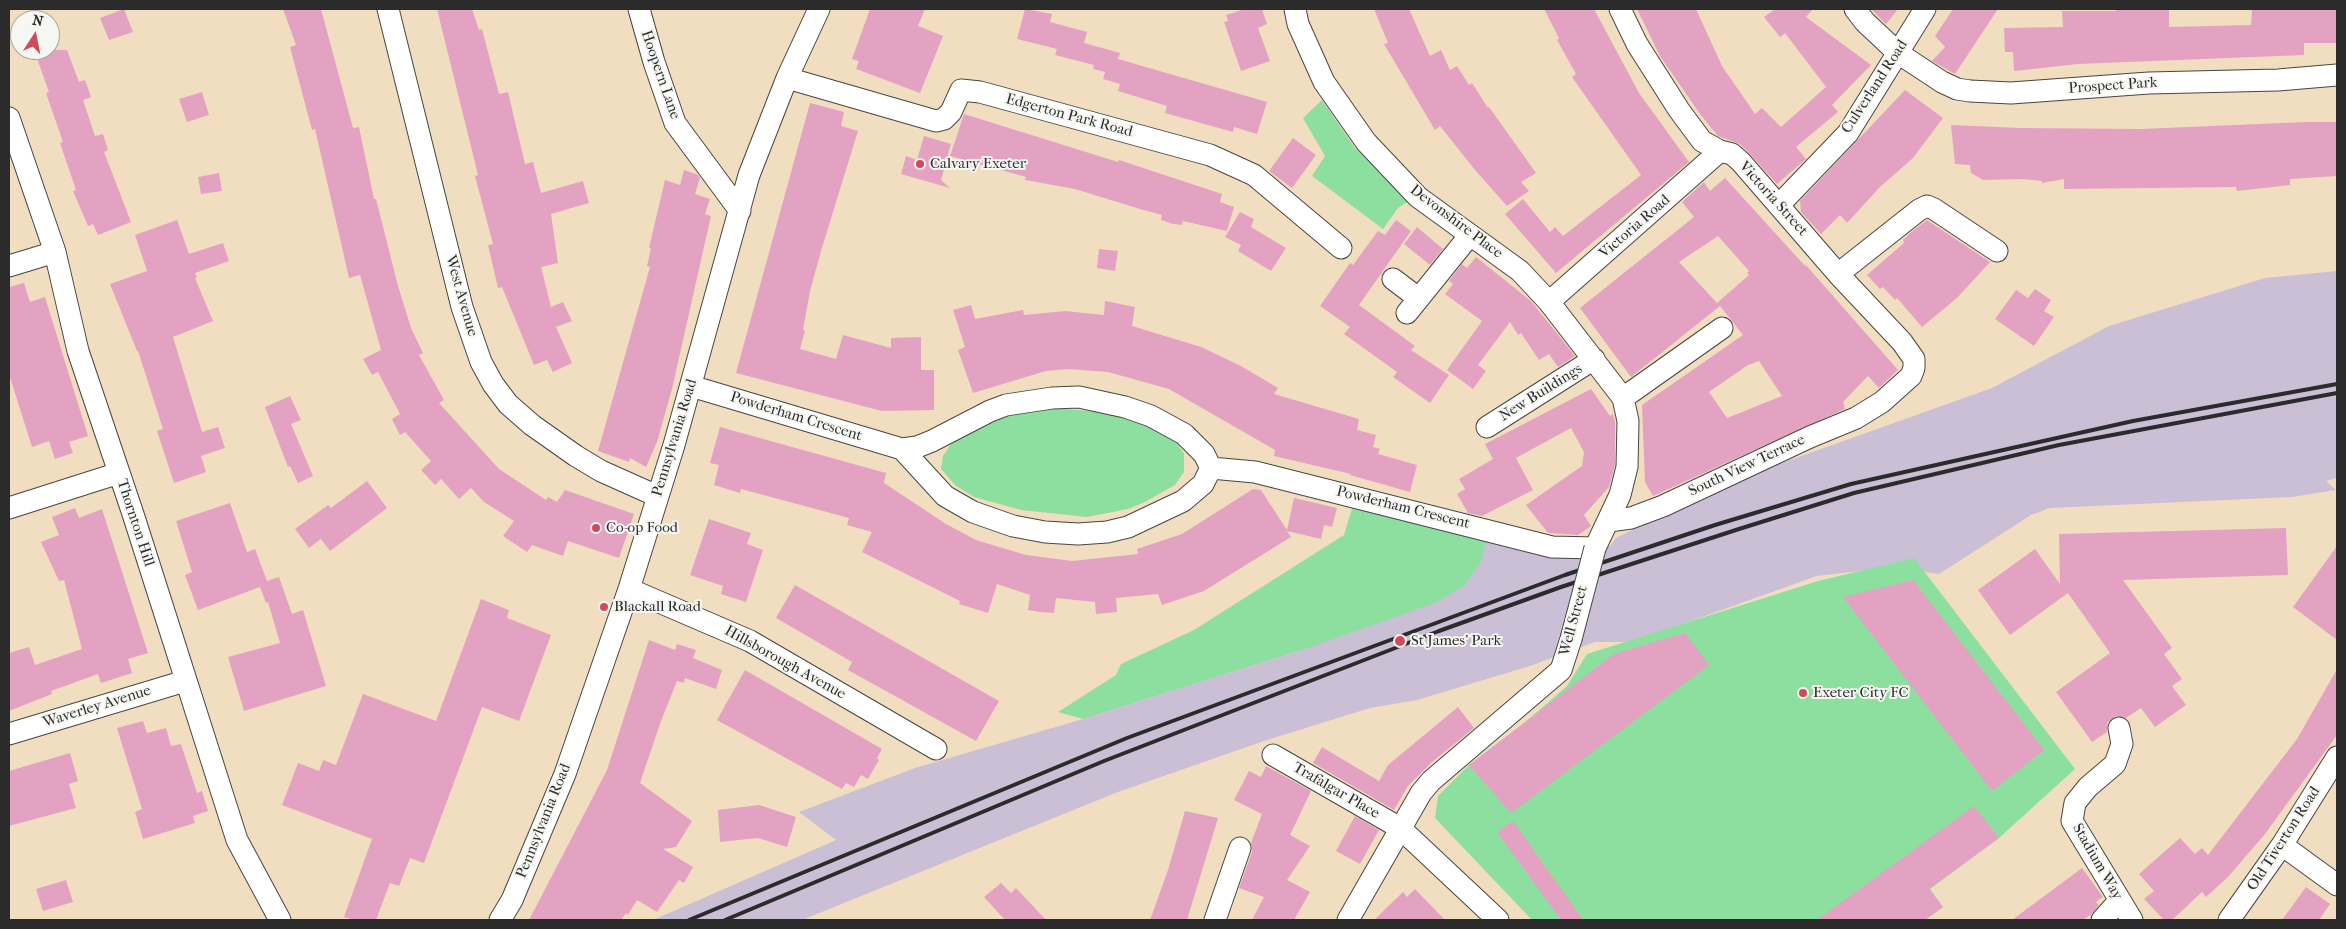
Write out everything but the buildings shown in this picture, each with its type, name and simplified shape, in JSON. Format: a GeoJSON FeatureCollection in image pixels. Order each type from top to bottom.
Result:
{"type":"FeatureCollection","features":[{"type":"Feature","properties":{"kind":"street","name":"West Avenue"},"geometry":{"type":"LineString","coordinates":[[388,9],[462,307],[481,362],[493,384],[508,404],[532,425],[576,456],[601,471],[657,496]]}},
{"type":"Feature","properties":{"kind":"street","name":"Hoopern Lane"},"geometry":{"type":"LineString","coordinates":[[639,9],[654,62],[675,122],[740,212]]}},
{"type":"Feature","properties":{"kind":"street","name":"Pennsylvania Road"},"geometry":{"type":"LineString","coordinates":[[500,920],[512,900],[565,774],[629,588],[691,386],[757,151],[787,78],[819,9]]}},
{"type":"Feature","properties":{"kind":"street","name":"Devonshire Place"},"geometry":{"type":"LineString","coordinates":[[1295,9],[1298,24],[1324,82],[1366,142],[1418,198],[1520,271],[1549,302]]}},
{"type":"Feature","properties":{"kind":"street","name":"Victoria Street"},"geometry":{"type":"LineString","coordinates":[[1620,9],[1637,44],[1679,110],[1702,141],[1720,152],[1732,154],[1742,162],[1838,274],[1902,342],[1914,359],[1914,368],[1911,376],[1882,402]]}},
{"type":"Feature","properties":{"kind":"street","name":"Prospect Park"},"geometry":{"type":"LineString","coordinates":[[1855,9],[1865,22],[1898,53],[1942,82],[1957,89],[2011,93],[2149,83],[2278,80],[2337,75]]}},
{"type":"Feature","properties":{"kind":"street","name":"Culverland Road"},"geometry":{"type":"LineString","coordinates":[[1779,205],[1848,132],[1925,9]]}},
{"type":"Feature","properties":{"kind":"street","name":"Edgerton Park Road"},"geometry":{"type":"LineString","coordinates":[[787,78],[936,121],[944,119],[951,112],[961,90],[980,92],[1210,155],[1254,175],[1341,248]]}},
{"type":"Feature","properties":{"kind":"street","name":"Thornton Hill"},"geometry":{"type":"LineString","coordinates":[[9,118],[55,252],[78,351],[237,840],[280,920]]}},
{"type":"Feature","properties":{"kind":"street","name":"Victoria Road"},"geometry":{"type":"LineString","coordinates":[[1549,302],[1720,152]]}},
{"type":"Feature","properties":{"kind":"street"},"geometry":{"type":"LineString","coordinates":[[1838,274],[1919,210],[1927,206],[1996,251]]}},
{"type":"Feature","properties":{"kind":"street"},"geometry":{"type":"LineString","coordinates":[[1393,279],[1412,306],[1470,234]]}},
{"type":"Feature","properties":{"kind":"street"},"geometry":{"type":"LineString","coordinates":[[9,266],[55,252]]}},
{"type":"Feature","properties":{"kind":"street","name":"Well Street"},"geometry":{"type":"LineString","coordinates":[[1348,920],[1400,828],[1421,793],[1431,781],[1561,670],[1595,548],[1620,495],[1626,467],[1628,421],[1623,398],[1549,302]]}},
{"type":"Feature","properties":{"kind":"street"},"geometry":{"type":"LineString","coordinates":[[1623,398],[1722,328]]}},
{"type":"Feature","properties":{"kind":"street","name":"New Buildings"},"geometry":{"type":"LineString","coordinates":[[1487,426],[1594,359]]}},
{"type":"Feature","properties":{"kind":"street","name":"Powderham Crescent"},"geometry":{"type":"LineString","coordinates":[[691,386],[902,449],[917,447],[932,441],[990,411],[1006,405],[1027,401],[1079,397],[1125,407],[1151,416],[1184,434],[1204,454],[1210,468],[1255,472],[1552,547],[1595,548]]}},
{"type":"Feature","properties":{"kind":"street","name":"South View Terrace"},"geometry":{"type":"LineString","coordinates":[[1609,521],[1631,518],[1663,506],[1810,436],[1856,418],[1882,402]]}},
{"type":"Feature","properties":{"kind":"street"},"geometry":{"type":"LineString","coordinates":[[902,449],[922,472],[952,500],[974,512],[1013,526],[1045,532],[1078,534],[1107,532],[1128,527],[1183,501],[1203,484],[1210,468]]}},
{"type":"Feature","properties":{"kind":"street"},"geometry":{"type":"LineString","coordinates":[[9,508],[119,473]]}},
{"type":"Feature","properties":{"kind":"street","name":"Hillsborough Avenue"},"geometry":{"type":"LineString","coordinates":[[629,588],[750,641],[936,749]]}},
{"type":"Feature","properties":{"kind":"street","name":"Waverley Avenue"},"geometry":{"type":"LineString","coordinates":[[9,734],[185,681]]}},
{"type":"Feature","properties":{"kind":"street","name":"Stadium Way"},"geometry":{"type":"LineString","coordinates":[[2119,728],[2122,744],[2115,764],[2088,787],[2075,803],[2072,821],[2132,920]]}},
{"type":"Feature","properties":{"kind":"street","name":"Trafalgar Place"},"geometry":{"type":"LineString","coordinates":[[1273,755],[1400,828],[1498,920]]}},
{"type":"Feature","properties":{"kind":"street","name":"Old Tiverton Road"},"geometry":{"type":"LineString","coordinates":[[2229,920],[2282,845],[2337,757]]}},
{"type":"Feature","properties":{"kind":"street"},"geometry":{"type":"LineString","coordinates":[[2282,845],[2337,885]]}},
{"type":"Feature","properties":{"kind":"street"},"geometry":{"type":"LineString","coordinates":[[1214,920],[1240,848]]}},
{"type":"Feature","properties":{"kind":"street"},"geometry":{"type":"LineString","coordinates":[[2102,920],[2119,901]]}},
{"type":"Feature","properties":{"kind":"shaded area"},"geometry":{"type":"Polygon","coordinates":[[[2337,271],[2337,478],[2326,481],[2336,490],[2292,497],[2050,508],[2031,515],[1939,574],[1895,567],[1817,576],[1632,642],[1595,642],[1530,666],[1417,700],[1370,708],[1264,741],[1118,792],[802,920],[653,920],[836,840],[799,812],[915,768],[1083,719],[1308,648],[1488,535],[1564,555],[1610,546],[1616,538],[1731,481],[1992,388],[2109,326],[2265,278],[2337,271]]]}},
{"type":"Feature","properties":{"kind":"green space"},"geometry":{"type":"Polygon","coordinates":[[[1322,100],[1355,148],[1401,191],[1409,201],[1398,208],[1383,229],[1312,176],[1325,156],[1303,118],[1322,100]]]}},
{"type":"Feature","properties":{"kind":"green space"},"geometry":{"type":"Polygon","coordinates":[[[1054,408],[1090,411],[1133,418],[1171,436],[1184,453],[1184,472],[1175,485],[1145,502],[1128,509],[1087,517],[1021,510],[974,497],[955,485],[941,469],[943,456],[953,441],[1009,413],[1054,408]]]}},
{"type":"Feature","properties":{"kind":"green space"},"geometry":{"type":"Polygon","coordinates":[[[1353,505],[1488,535],[1480,564],[1464,586],[1435,603],[1308,648],[1083,719],[1058,712],[1116,675],[1121,664],[1194,630],[1344,535],[1353,505]]]}},
{"type":"Feature","properties":{"kind":"green space"},"geometry":{"type":"Polygon","coordinates":[[[1914,558],[2075,769],[1999,838],[1930,889],[1943,907],[1925,920],[1532,920],[1435,818],[1438,796],[1469,765],[1522,725],[1567,686],[1587,654],[1818,581],[1914,558]]]}},
{"type":"Feature","properties":{"kind":"railway"},"geometry":{"type":"LineString","coordinates":[[689,920],[1127,738],[1565,575],[1715,525],[1851,484],[2133,421],[2337,384]]}},
{"type":"Feature","properties":{"kind":"railway"},"geometry":{"type":"LineString","coordinates":[[725,920],[1104,761],[1439,631],[1561,587],[1854,493],[2059,445],[2337,393]]}},
{"type":"Feature","properties":{"kind":"place","name":"Calvary Exeter"},"geometry":{"type":"Point","coordinates":[920,164]}},
{"type":"Feature","properties":{"kind":"place","name":"Co-op Food"},"geometry":{"type":"Point","coordinates":[596,528]}},
{"type":"Feature","properties":{"kind":"place","name":"Blackall Road"},"geometry":{"type":"Point","coordinates":[604,607]}},
{"type":"Feature","properties":{"kind":"place","name":"St James' Park"},"geometry":{"type":"Point","coordinates":[1400,641]}},
{"type":"Feature","properties":{"kind":"place","name":"Exeter City FC"},"geometry":{"type":"Point","coordinates":[1803,693]}}]}
